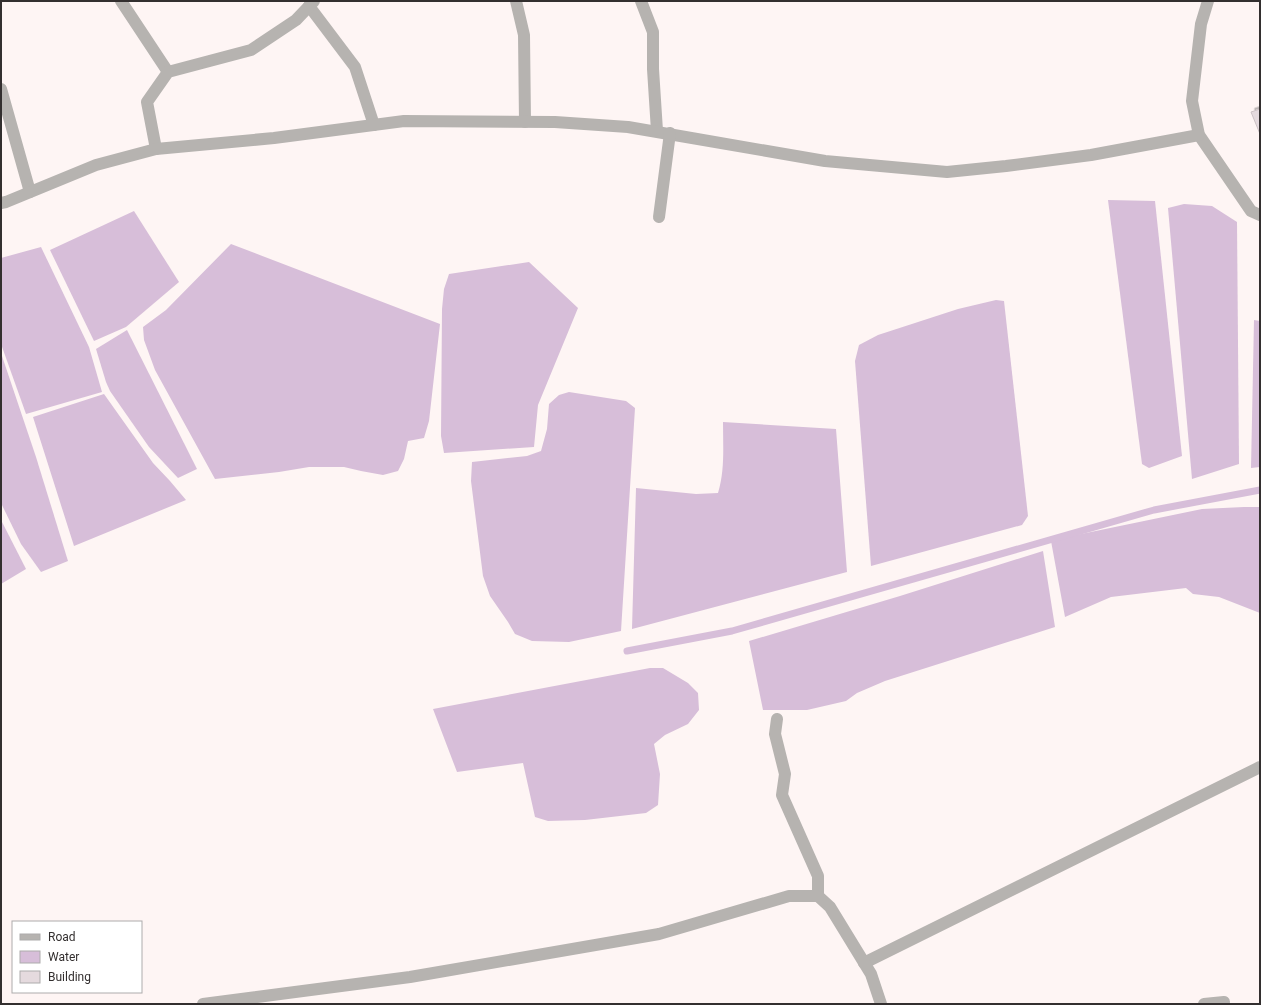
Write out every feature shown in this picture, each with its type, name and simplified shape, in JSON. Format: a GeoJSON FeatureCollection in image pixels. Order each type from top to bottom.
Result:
{"type":"FeatureCollection","features":[{"type":"Feature","properties":{"kind":"street"},"geometry":{"type":"LineString","coordinates":[[122,1],[168,72]]}},
{"type":"Feature","properties":{"kind":"street"},"geometry":{"type":"LineString","coordinates":[[516,1],[524,36],[525,122]]}},
{"type":"Feature","properties":{"kind":"street"},"geometry":{"type":"LineString","coordinates":[[641,1],[653,32],[656,131]]}},
{"type":"Feature","properties":{"kind":"street"},"geometry":{"type":"LineString","coordinates":[[1208,1],[1201,24],[1192,101],[1199,135],[1251,211],[1260,215]]}},
{"type":"Feature","properties":{"kind":"street"},"geometry":{"type":"LineString","coordinates":[[156,149],[147,102],[168,72],[251,50],[296,20],[312,3],[355,66],[374,125]]}},
{"type":"Feature","properties":{"kind":"street"},"geometry":{"type":"LineString","coordinates":[[1,89],[30,192]]}},
{"type":"Feature","properties":{"kind":"street"},"geometry":{"type":"LineString","coordinates":[[1,203],[96,165],[156,149],[274,138],[404,121],[555,122],[628,127],[670,133],[825,161],[947,172],[1091,155],[1199,135]]}},
{"type":"Feature","properties":{"kind":"street"},"geometry":{"type":"LineString","coordinates":[[659,217],[670,133]]}},
{"type":"Feature","properties":{"kind":"street"},"geometry":{"type":"LineString","coordinates":[[777,719],[775,734],[784,774],[782,795],[818,876],[818,896]]}},
{"type":"Feature","properties":{"kind":"street"},"geometry":{"type":"LineString","coordinates":[[864,963],[1260,767]]}},
{"type":"Feature","properties":{"kind":"street"},"geometry":{"type":"LineString","coordinates":[[203,1004],[418,976],[659,934],[789,896],[818,896],[830,907],[871,974],[881,1004]]}},
{"type":"Feature","properties":{"kind":"street"},"geometry":{"type":"LineString","coordinates":[[1204,1004],[1224,1002]]}},
{"type":"Feature","properties":{"kind":"water"},"geometry":{"type":"Polygon","coordinates":[[[1108,200],[1155,201],[1182,456],[1149,468],[1142,464],[1108,200]]]}},
{"type":"Feature","properties":{"kind":"water"},"geometry":{"type":"Polygon","coordinates":[[[1184,204],[1212,206],[1237,222],[1239,464],[1192,479],[1168,208],[1184,204]]]}},
{"type":"Feature","properties":{"kind":"water"},"geometry":{"type":"Polygon","coordinates":[[[134,211],[179,282],[126,327],[94,341],[50,250],[134,211]]]}},
{"type":"Feature","properties":{"kind":"water"},"geometry":{"type":"Polygon","coordinates":[[[231,244],[440,324],[429,421],[424,438],[408,441],[404,459],[398,471],[383,475],[344,467],[309,467],[215,479],[155,370],[144,340],[143,327],[166,310],[231,244]]]}},
{"type":"Feature","properties":{"kind":"water"},"geometry":{"type":"Polygon","coordinates":[[[41,247],[89,347],[102,392],[26,414],[1,344],[1,258],[41,247]]]}},
{"type":"Feature","properties":{"kind":"water"},"geometry":{"type":"Polygon","coordinates":[[[529,262],[578,308],[538,405],[534,447],[444,453],[441,436],[442,309],[444,289],[449,274],[529,262]]]}},
{"type":"Feature","properties":{"kind":"water"},"geometry":{"type":"Polygon","coordinates":[[[996,300],[1004,301],[1028,516],[1022,525],[871,566],[855,361],[859,345],[878,335],[958,309],[996,300]]]}},
{"type":"Feature","properties":{"kind":"water"},"geometry":{"type":"Polygon","coordinates":[[[1254,320],[1260,321],[1260,467],[1251,468],[1254,320]]]}},
{"type":"Feature","properties":{"kind":"water"},"geometry":{"type":"Polygon","coordinates":[[[127,330],[197,469],[178,478],[149,447],[110,391],[106,382],[96,349],[127,330]]]}},
{"type":"Feature","properties":{"kind":"water"},"geometry":{"type":"Polygon","coordinates":[[[1,353],[36,457],[68,561],[41,572],[21,544],[1,503],[1,353]]]}},
{"type":"Feature","properties":{"kind":"water"},"geometry":{"type":"Polygon","coordinates":[[[569,392],[626,401],[635,408],[621,631],[569,642],[532,641],[515,634],[490,596],[483,576],[471,481],[472,462],[527,456],[541,451],[547,429],[549,404],[559,395],[569,392]]]}},
{"type":"Feature","properties":{"kind":"water"},"geometry":{"type":"Polygon","coordinates":[[[104,394],[153,463],[186,500],[74,546],[33,417],[104,394]]]}},
{"type":"Feature","properties":{"kind":"water"},"geometry":{"type":"Polygon","coordinates":[[[723,422],[836,429],[847,572],[632,629],[636,488],[696,494],[718,493],[723,467],[723,422]]]}},
{"type":"Feature","properties":{"kind":"water"},"geometry":{"type":"Polygon","coordinates":[[[1260,507],[1260,613],[1219,597],[1193,594],[1186,588],[1111,597],[1065,617],[1051,541],[1202,509],[1260,507]]]}},
{"type":"Feature","properties":{"kind":"water"},"geometry":{"type":"Polygon","coordinates":[[[1,520],[26,569],[1,584],[1,520]]]}},
{"type":"Feature","properties":{"kind":"water"},"geometry":{"type":"Polygon","coordinates":[[[1043,551],[1055,627],[885,681],[857,693],[846,701],[807,710],[763,710],[749,641],[1043,551]]]}},
{"type":"Feature","properties":{"kind":"water"},"geometry":{"type":"Polygon","coordinates":[[[650,668],[663,668],[688,683],[698,693],[699,710],[688,724],[665,735],[654,744],[660,774],[658,805],[646,813],[585,820],[548,821],[535,817],[523,763],[457,772],[433,709],[650,668]]]}},
{"type":"Feature","properties":{"kind":"building"},"geometry":{"type":"Polygon","coordinates":[[[1260,109],[1260,134],[1251,112],[1260,109]]]}},
{"type":"Feature","properties":{"kind":"waterway"},"geometry":{"type":"LineString","coordinates":[[627,651],[732,631],[1154,510],[1260,490]]}}]}
